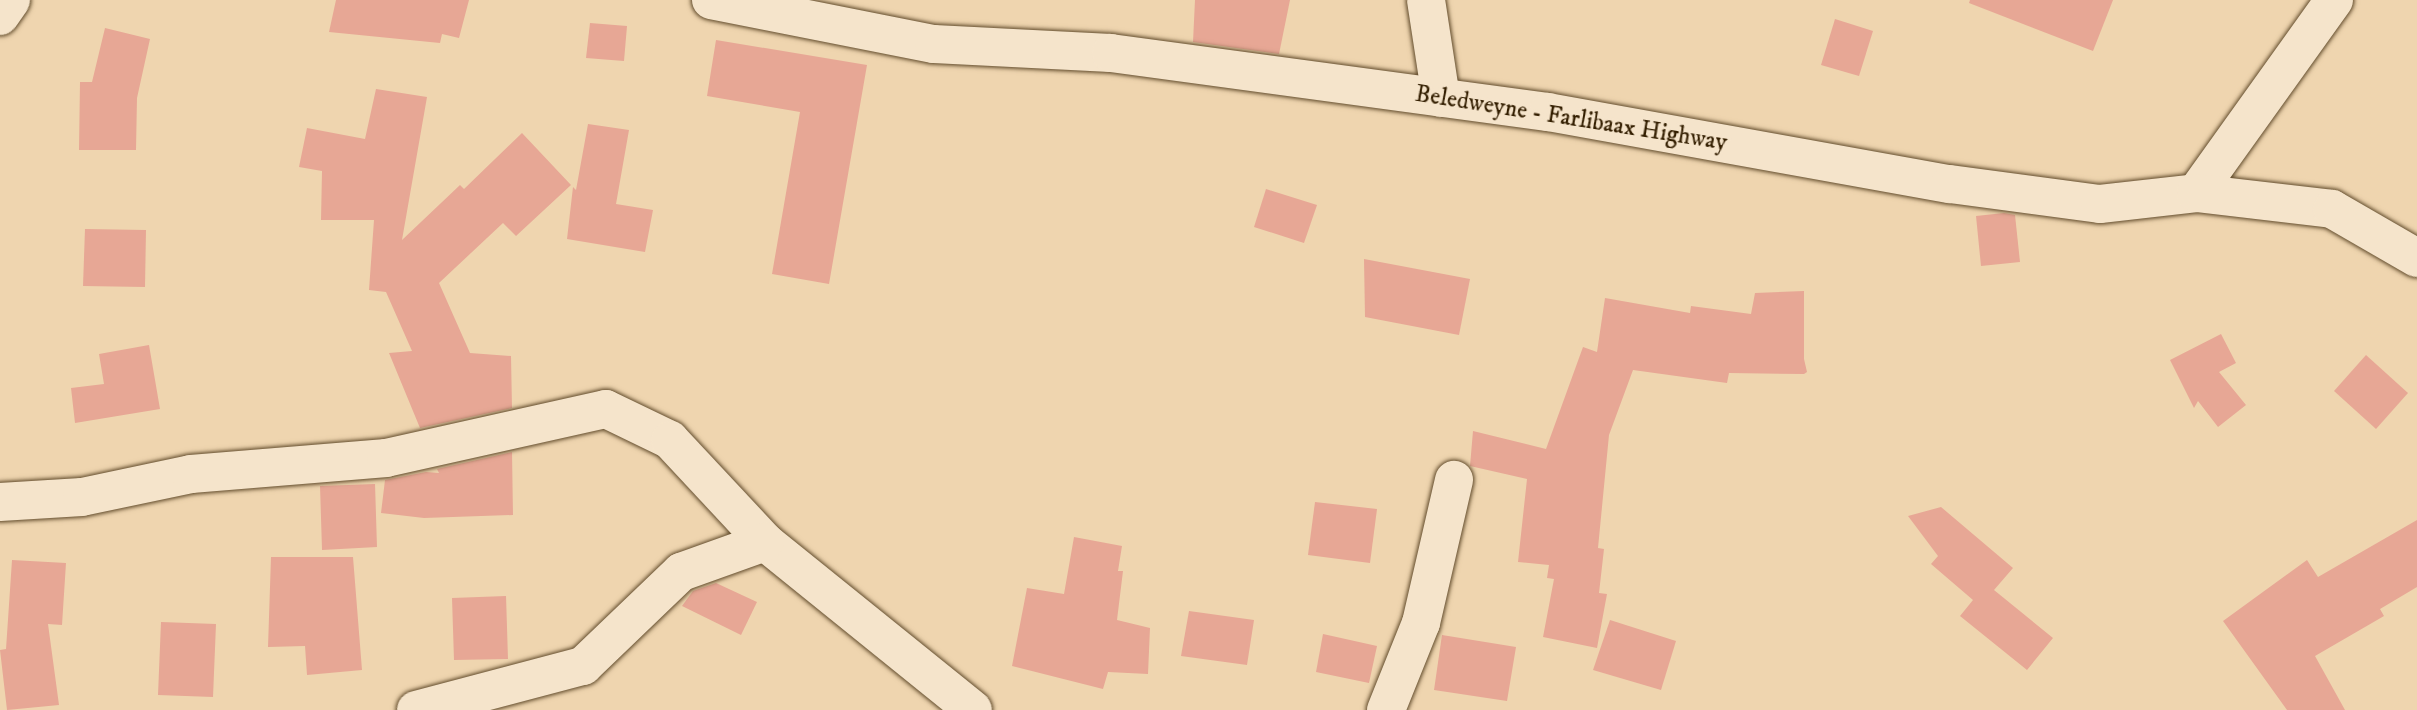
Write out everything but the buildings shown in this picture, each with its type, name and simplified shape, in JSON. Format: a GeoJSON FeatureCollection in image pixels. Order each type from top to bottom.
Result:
{"type":"FeatureCollection","features":[{"type":"Feature","properties":{"kind":"street"},"geometry":{"type":"LineString","coordinates":[[0,16],[11,0]]}},
{"type":"Feature","properties":{"kind":"street","name":"Beledweyne - Farlibaax Highway"},"geometry":{"type":"LineString","coordinates":[[711,0],[934,44],[1111,53],[1548,112],[1950,184],[2100,204],[2196,193],[2332,209],[2417,258]]}},
{"type":"Feature","properties":{"kind":"street"},"geometry":{"type":"LineString","coordinates":[[1426,0],[1441,98]]}},
{"type":"Feature","properties":{"kind":"street"},"geometry":{"type":"LineString","coordinates":[[2196,193],[2334,0]]}},
{"type":"Feature","properties":{"kind":"street"},"geometry":{"type":"LineString","coordinates":[[0,502],[82,497],[191,474],[386,458],[606,409],[670,440],[765,542],[973,710]]}},
{"type":"Feature","properties":{"kind":"street"},"geometry":{"type":"LineString","coordinates":[[1386,710],[1421,623],[1454,480]]}},
{"type":"Feature","properties":{"kind":"street"},"geometry":{"type":"LineString","coordinates":[[416,710],[583,666],[681,572],[765,542]]}}]}
